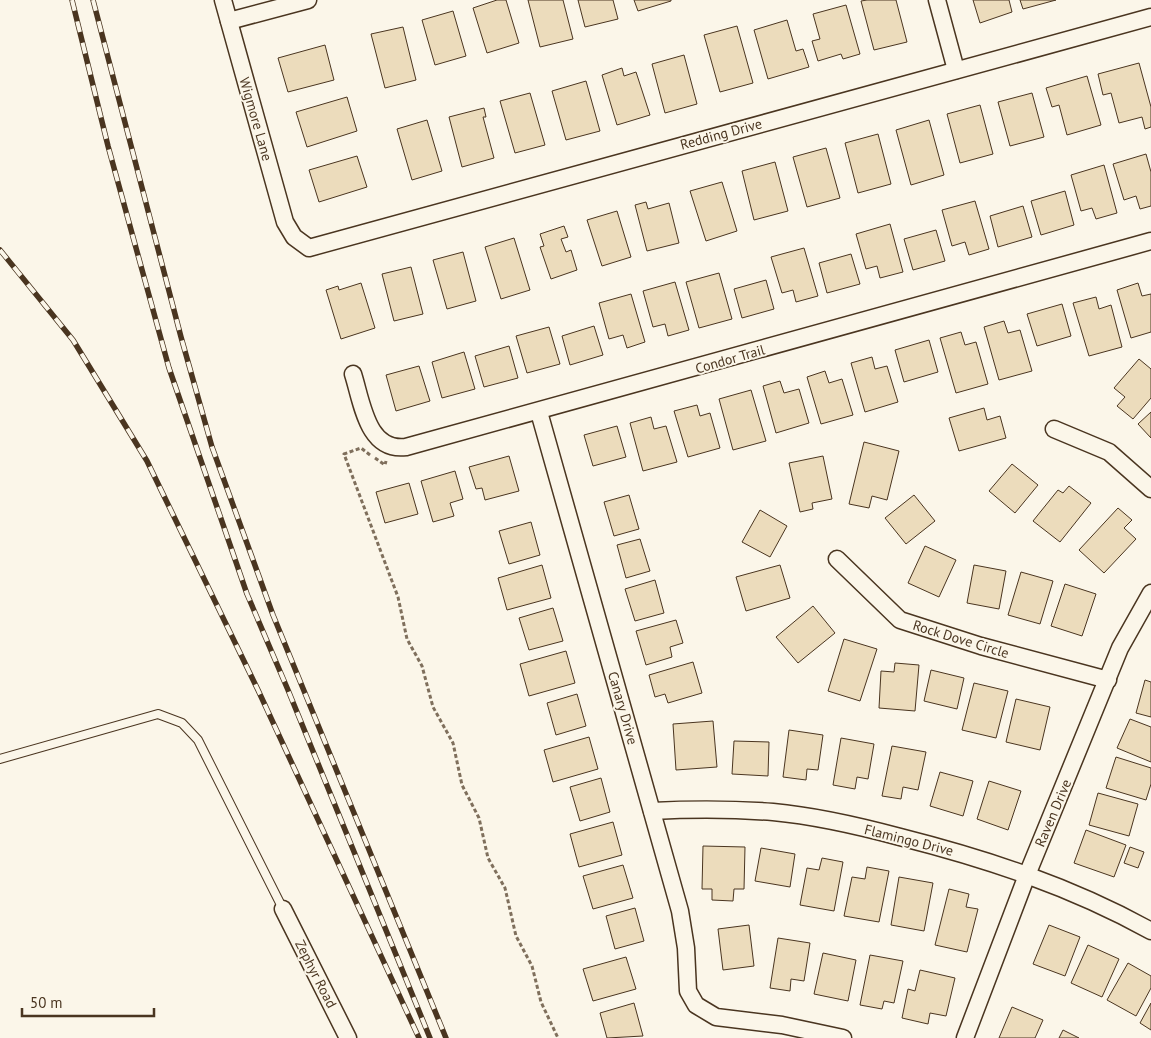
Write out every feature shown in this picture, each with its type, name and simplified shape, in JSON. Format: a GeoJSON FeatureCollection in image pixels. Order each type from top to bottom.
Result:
{"type":"FeatureCollection","features":[{"type":"Feature","properties":{"kind":"street","name":"Wigmore Lane"},"geometry":{"type":"LineString","coordinates":[[223,0],[285,222],[294,237]]}},
{"type":"Feature","properties":{"kind":"street"},"geometry":{"type":"LineString","coordinates":[[229,21],[308,0]]}},
{"type":"Feature","properties":{"kind":"street"},"geometry":{"type":"LineString","coordinates":[[937,0],[956,70]]}},
{"type":"Feature","properties":{"kind":"street","name":"Redding Drive"},"geometry":{"type":"LineString","coordinates":[[294,237],[309,248],[1151,17]]}},
{"type":"Feature","properties":{"kind":"street","name":"Condor Trail"},"geometry":{"type":"LineString","coordinates":[[387,447],[406,447],[539,412],[1151,241]]}},
{"type":"Feature","properties":{"kind":"street"},"geometry":{"type":"LineString","coordinates":[[353,374],[370,428],[377,440],[387,447]]}},
{"type":"Feature","properties":{"kind":"street","name":"Canary Drive"},"geometry":{"type":"LineString","coordinates":[[539,412],[680,911],[685,939],[688,991],[696,1005],[716,1017],[782,1025],[843,1038]]}},
{"type":"Feature","properties":{"kind":"street"},"geometry":{"type":"LineString","coordinates":[[1054,429],[1109,452],[1151,489]]}},
{"type":"Feature","properties":{"kind":"street","name":"Rock Dove Circle"},"geometry":{"type":"LineString","coordinates":[[837,558],[900,620],[981,646],[1108,680]]}},
{"type":"Feature","properties":{"kind":"street","name":"Raven Drive"},"geometry":{"type":"LineString","coordinates":[[965,1038],[1027,875],[1120,648],[1151,593]]}},
{"type":"Feature","properties":{"kind":"street","name":"Flamingo Drive"},"geometry":{"type":"LineString","coordinates":[[652,811],[727,809],[776,812],[828,820],[930,844],[979,858],[1027,875],[1096,903],[1151,931]]}},
{"type":"Feature","properties":{"kind":"street","name":"Zephyr Road"},"geometry":{"type":"LineString","coordinates":[[284,909],[348,1038]]}},
{"type":"Feature","properties":{"kind":"lane"},"geometry":{"type":"LineString","coordinates":[[0,759],[158,714],[182,722],[198,740],[284,909]]}},
{"type":"Feature","properties":{"kind":"path"},"geometry":{"type":"LineString","coordinates":[[387,447],[385,465],[360,448],[344,454],[398,597],[407,638],[422,666],[433,706],[453,743],[462,785],[479,818],[488,858],[505,888],[516,936],[532,966],[541,1002],[558,1038]]}},
{"type":"Feature","properties":{"kind":"building"},"geometry":{"type":"Polygon","coordinates":[[[497,0],[506,0],[519,43],[487,53],[473,8],[497,0]]]}},
{"type":"Feature","properties":{"kind":"building"},"geometry":{"type":"Polygon","coordinates":[[[528,0],[563,0],[573,39],[540,47],[528,0]]]}},
{"type":"Feature","properties":{"kind":"building"},"geometry":{"type":"Polygon","coordinates":[[[578,0],[613,0],[618,19],[585,27],[578,0]]]}},
{"type":"Feature","properties":{"kind":"building"},"geometry":{"type":"Polygon","coordinates":[[[634,0],[671,0],[671,1],[638,11],[634,0]]]}},
{"type":"Feature","properties":{"kind":"building"},"geometry":{"type":"Polygon","coordinates":[[[896,0],[907,42],[874,50],[861,1],[896,0]]]}},
{"type":"Feature","properties":{"kind":"building"},"geometry":{"type":"Polygon","coordinates":[[[973,0],[1009,0],[1012,12],[980,23],[973,0]]]}},
{"type":"Feature","properties":{"kind":"building"},"geometry":{"type":"Polygon","coordinates":[[[1020,0],[1056,0],[1023,9],[1020,0]]]}},
{"type":"Feature","properties":{"kind":"building"},"geometry":{"type":"Polygon","coordinates":[[[846,5],[860,54],[843,59],[841,54],[818,61],[812,41],[820,39],[813,14],[846,5]]]}},
{"type":"Feature","properties":{"kind":"building"},"geometry":{"type":"Polygon","coordinates":[[[453,11],[466,56],[435,65],[422,20],[453,11]]]}},
{"type":"Feature","properties":{"kind":"building"},"geometry":{"type":"Polygon","coordinates":[[[787,20],[796,51],[803,49],[809,67],[768,79],[754,30],[787,20]]]}},
{"type":"Feature","properties":{"kind":"building"},"geometry":{"type":"Polygon","coordinates":[[[737,26],[753,83],[720,92],[704,35],[737,26]]]}},
{"type":"Feature","properties":{"kind":"building"},"geometry":{"type":"Polygon","coordinates":[[[403,27],[416,80],[385,88],[371,34],[403,27]]]}},
{"type":"Feature","properties":{"kind":"building"},"geometry":{"type":"Polygon","coordinates":[[[325,45],[334,80],[288,92],[278,58],[325,45]]]}},
{"type":"Feature","properties":{"kind":"building"},"geometry":{"type":"Polygon","coordinates":[[[684,55],[697,104],[665,113],[652,64],[684,55]]]}},
{"type":"Feature","properties":{"kind":"building"},"geometry":{"type":"Polygon","coordinates":[[[1139,63],[1151,107],[1151,127],[1145,129],[1142,117],[1119,123],[1111,93],[1103,95],[1098,74],[1139,63]]]}},
{"type":"Feature","properties":{"kind":"building"},"geometry":{"type":"Polygon","coordinates":[[[622,68],[624,76],[636,72],[650,115],[617,125],[602,75],[622,68]]]}},
{"type":"Feature","properties":{"kind":"building"},"geometry":{"type":"Polygon","coordinates":[[[1087,76],[1101,125],[1067,135],[1059,105],[1052,107],[1046,88],[1087,76]]]}},
{"type":"Feature","properties":{"kind":"building"},"geometry":{"type":"Polygon","coordinates":[[[586,81],[600,131],[566,140],[552,91],[586,81]]]}},
{"type":"Feature","properties":{"kind":"building"},"geometry":{"type":"Polygon","coordinates":[[[530,93],[545,145],[515,153],[500,101],[530,93]]]}},
{"type":"Feature","properties":{"kind":"building"},"geometry":{"type":"Polygon","coordinates":[[[1032,93],[1044,137],[1010,146],[998,102],[1032,93]]]}},
{"type":"Feature","properties":{"kind":"building"},"geometry":{"type":"Polygon","coordinates":[[[347,97],[357,131],[307,147],[296,112],[347,97]]]}},
{"type":"Feature","properties":{"kind":"building"},"geometry":{"type":"Polygon","coordinates":[[[980,105],[993,154],[960,163],[947,114],[980,105]]]}},
{"type":"Feature","properties":{"kind":"building"},"geometry":{"type":"Polygon","coordinates":[[[484,108],[486,117],[483,117],[494,158],[462,167],[449,117],[484,108]]]}},
{"type":"Feature","properties":{"kind":"building"},"geometry":{"type":"Polygon","coordinates":[[[427,120],[442,171],[412,180],[397,129],[427,120]]]}},
{"type":"Feature","properties":{"kind":"building"},"geometry":{"type":"Polygon","coordinates":[[[929,120],[944,175],[911,185],[896,130],[929,120]]]}},
{"type":"Feature","properties":{"kind":"building"},"geometry":{"type":"Polygon","coordinates":[[[878,134],[891,184],[858,193],[845,143],[878,134]]]}},
{"type":"Feature","properties":{"kind":"building"},"geometry":{"type":"Polygon","coordinates":[[[826,148],[840,198],[807,207],[793,157],[826,148]]]}},
{"type":"Feature","properties":{"kind":"building"},"geometry":{"type":"Polygon","coordinates":[[[1146,154],[1151,172],[1151,206],[1140,209],[1136,196],[1124,200],[1113,164],[1146,154]]]}},
{"type":"Feature","properties":{"kind":"building"},"geometry":{"type":"Polygon","coordinates":[[[357,156],[367,187],[319,202],[309,170],[357,156]]]}},
{"type":"Feature","properties":{"kind":"building"},"geometry":{"type":"Polygon","coordinates":[[[775,162],[788,211],[754,220],[742,171],[775,162]]]}},
{"type":"Feature","properties":{"kind":"building"},"geometry":{"type":"Polygon","coordinates":[[[1104,165],[1117,213],[1096,219],[1092,208],[1081,211],[1071,175],[1104,165]]]}},
{"type":"Feature","properties":{"kind":"building"},"geometry":{"type":"Polygon","coordinates":[[[722,182],[737,231],[706,241],[690,191],[722,182]]]}},
{"type":"Feature","properties":{"kind":"building"},"geometry":{"type":"Polygon","coordinates":[[[1065,191],[1074,225],[1041,235],[1031,201],[1065,191]]]}},
{"type":"Feature","properties":{"kind":"building"},"geometry":{"type":"Polygon","coordinates":[[[975,201],[989,249],[969,255],[965,242],[952,246],[942,210],[975,201]]]}},
{"type":"Feature","properties":{"kind":"building"},"geometry":{"type":"Polygon","coordinates":[[[646,202],[648,209],[669,203],[679,243],[647,251],[635,205],[646,202]]]}},
{"type":"Feature","properties":{"kind":"building"},"geometry":{"type":"Polygon","coordinates":[[[1023,206],[1032,237],[998,247],[990,216],[1023,206]]]}},
{"type":"Feature","properties":{"kind":"building"},"geometry":{"type":"Polygon","coordinates":[[[617,211],[631,257],[602,266],[587,220],[617,211]]]}},
{"type":"Feature","properties":{"kind":"building"},"geometry":{"type":"Polygon","coordinates":[[[890,224],[903,272],[880,278],[877,266],[866,269],[856,234],[890,224]]]}},
{"type":"Feature","properties":{"kind":"building"},"geometry":{"type":"Polygon","coordinates":[[[564,226],[568,237],[561,239],[566,252],[571,250],[577,270],[551,279],[540,247],[544,246],[540,234],[564,226]]]}},
{"type":"Feature","properties":{"kind":"building"},"geometry":{"type":"Polygon","coordinates":[[[936,230],[945,261],[913,270],[904,239],[936,230]]]}},
{"type":"Feature","properties":{"kind":"building"},"geometry":{"type":"Polygon","coordinates":[[[514,238],[530,290],[501,299],[485,247],[514,238]]]}},
{"type":"Feature","properties":{"kind":"building"},"geometry":{"type":"Polygon","coordinates":[[[804,248],[818,296],[796,302],[793,290],[782,293],[771,257],[804,248]]]}},
{"type":"Feature","properties":{"kind":"building"},"geometry":{"type":"Polygon","coordinates":[[[463,252],[476,301],[447,309],[433,260],[463,252]]]}},
{"type":"Feature","properties":{"kind":"building"},"geometry":{"type":"Polygon","coordinates":[[[851,254],[860,284],[827,293],[819,263],[851,254]]]}},
{"type":"Feature","properties":{"kind":"building"},"geometry":{"type":"Polygon","coordinates":[[[411,267],[423,314],[394,321],[382,274],[411,267]]]}},
{"type":"Feature","properties":{"kind":"building"},"geometry":{"type":"Polygon","coordinates":[[[719,273],[732,319],[699,328],[686,282],[719,273]]]}},
{"type":"Feature","properties":{"kind":"building"},"geometry":{"type":"Polygon","coordinates":[[[766,280],[774,309],[742,318],[734,289],[766,280]]]}},
{"type":"Feature","properties":{"kind":"building"},"geometry":{"type":"Polygon","coordinates":[[[675,282],[689,330],[668,336],[665,324],[653,327],[643,291],[675,282]]]}},
{"type":"Feature","properties":{"kind":"building"},"geometry":{"type":"Polygon","coordinates":[[[361,283],[375,328],[341,339],[326,290],[338,286],[339,290],[361,283]]]}},
{"type":"Feature","properties":{"kind":"building"},"geometry":{"type":"Polygon","coordinates":[[[1138,283],[1142,296],[1151,294],[1151,332],[1131,338],[1117,290],[1138,283]]]}},
{"type":"Feature","properties":{"kind":"building"},"geometry":{"type":"Polygon","coordinates":[[[631,294],[645,342],[627,348],[623,335],[609,339],[599,303],[631,294]]]}},
{"type":"Feature","properties":{"kind":"building"},"geometry":{"type":"Polygon","coordinates":[[[1096,297],[1099,309],[1111,305],[1122,347],[1089,356],[1073,303],[1096,297]]]}},
{"type":"Feature","properties":{"kind":"building"},"geometry":{"type":"Polygon","coordinates":[[[1062,304],[1071,336],[1037,346],[1027,314],[1062,304]]]}},
{"type":"Feature","properties":{"kind":"building"},"geometry":{"type":"Polygon","coordinates":[[[1004,321],[1008,333],[1020,330],[1032,371],[999,380],[984,327],[1004,321]]]}},
{"type":"Feature","properties":{"kind":"building"},"geometry":{"type":"Polygon","coordinates":[[[594,326],[603,355],[570,365],[562,336],[594,326]]]}},
{"type":"Feature","properties":{"kind":"building"},"geometry":{"type":"Polygon","coordinates":[[[549,327],[560,364],[527,373],[516,336],[549,327]]]}},
{"type":"Feature","properties":{"kind":"building"},"geometry":{"type":"Polygon","coordinates":[[[961,332],[965,345],[976,342],[988,384],[956,393],[940,338],[961,332]]]}},
{"type":"Feature","properties":{"kind":"building"},"geometry":{"type":"Polygon","coordinates":[[[929,340],[938,372],[904,382],[895,350],[929,340]]]}},
{"type":"Feature","properties":{"kind":"building"},"geometry":{"type":"Polygon","coordinates":[[[509,346],[518,378],[484,387],[475,356],[509,346]]]}},
{"type":"Feature","properties":{"kind":"building"},"geometry":{"type":"Polygon","coordinates":[[[464,352],[475,389],[442,398],[432,362],[464,352]]]}},
{"type":"Feature","properties":{"kind":"building"},"geometry":{"type":"Polygon","coordinates":[[[872,357],[875,369],[887,366],[898,402],[865,412],[851,363],[872,357]]]}},
{"type":"Feature","properties":{"kind":"building"},"geometry":{"type":"Polygon","coordinates":[[[1139,359],[1151,369],[1151,398],[1133,419],[1117,406],[1125,397],[1114,388],[1139,359]]]}},
{"type":"Feature","properties":{"kind":"building"},"geometry":{"type":"Polygon","coordinates":[[[419,366],[430,401],[396,411],[386,375],[419,366]]]}},
{"type":"Feature","properties":{"kind":"building"},"geometry":{"type":"Polygon","coordinates":[[[825,371],[829,383],[842,379],[853,415],[821,424],[807,377],[825,371]]]}},
{"type":"Feature","properties":{"kind":"building"},"geometry":{"type":"Polygon","coordinates":[[[780,381],[784,393],[799,389],[809,423],[776,433],[763,386],[780,381]]]}},
{"type":"Feature","properties":{"kind":"building"},"geometry":{"type":"Polygon","coordinates":[[[751,390],[766,441],[733,450],[719,399],[751,390]]]}},
{"type":"Feature","properties":{"kind":"building"},"geometry":{"type":"Polygon","coordinates":[[[697,405],[700,416],[710,413],[720,448],[688,457],[674,411],[697,405]]]}},
{"type":"Feature","properties":{"kind":"building"},"geometry":{"type":"Polygon","coordinates":[[[984,408],[987,420],[1000,416],[1006,438],[959,451],[949,418],[984,408]]]}},
{"type":"Feature","properties":{"kind":"building"},"geometry":{"type":"Polygon","coordinates":[[[1151,412],[1151,438],[1138,424],[1151,412]]]}},
{"type":"Feature","properties":{"kind":"building"},"geometry":{"type":"Polygon","coordinates":[[[651,417],[654,429],[666,426],[677,462],[643,471],[630,423],[651,417]]]}},
{"type":"Feature","properties":{"kind":"building"},"geometry":{"type":"Polygon","coordinates":[[[617,426],[626,457],[593,466],[584,435],[617,426]]]}},
{"type":"Feature","properties":{"kind":"building"},"geometry":{"type":"Polygon","coordinates":[[[864,442],[899,451],[887,500],[872,496],[869,508],[849,504],[864,442]]]}},
{"type":"Feature","properties":{"kind":"building"},"geometry":{"type":"Polygon","coordinates":[[[509,456],[519,491],[485,500],[482,488],[476,489],[469,467],[509,456]]]}},
{"type":"Feature","properties":{"kind":"building"},"geometry":{"type":"Polygon","coordinates":[[[823,456],[832,499],[812,503],[813,509],[800,512],[789,463],[823,456]]]}},
{"type":"Feature","properties":{"kind":"building"},"geometry":{"type":"Polygon","coordinates":[[[1012,464],[1038,485],[1015,513],[989,491],[1012,464]]]}},
{"type":"Feature","properties":{"kind":"building"},"geometry":{"type":"Polygon","coordinates":[[[455,471],[463,499],[450,503],[454,516],[433,522],[421,481],[455,471]]]}},
{"type":"Feature","properties":{"kind":"building"},"geometry":{"type":"Polygon","coordinates":[[[409,483],[418,514],[385,523],[376,492],[409,483]]]}},
{"type":"Feature","properties":{"kind":"building"},"geometry":{"type":"Polygon","coordinates":[[[1069,486],[1091,503],[1060,542],[1033,521],[1058,490],[1063,493],[1069,486]]]}},
{"type":"Feature","properties":{"kind":"building"},"geometry":{"type":"Polygon","coordinates":[[[629,495],[639,529],[614,536],[604,502],[629,495]]]}},
{"type":"Feature","properties":{"kind":"building"},"geometry":{"type":"Polygon","coordinates":[[[914,495],[935,521],[906,544],[885,518],[914,495]]]}},
{"type":"Feature","properties":{"kind":"building"},"geometry":{"type":"Polygon","coordinates":[[[1118,508],[1132,520],[1124,528],[1136,539],[1104,573],[1079,550],[1118,508]]]}},
{"type":"Feature","properties":{"kind":"building"},"geometry":{"type":"Polygon","coordinates":[[[760,510],[787,526],[770,557],[742,542],[760,510]]]}},
{"type":"Feature","properties":{"kind":"building"},"geometry":{"type":"Polygon","coordinates":[[[531,522],[540,555],[509,564],[499,531],[531,522]]]}},
{"type":"Feature","properties":{"kind":"building"},"geometry":{"type":"Polygon","coordinates":[[[640,539],[650,571],[626,578],[617,545],[640,539]]]}},
{"type":"Feature","properties":{"kind":"building"},"geometry":{"type":"Polygon","coordinates":[[[925,546],[956,560],[939,597],[908,583],[925,546]]]}},
{"type":"Feature","properties":{"kind":"building"},"geometry":{"type":"Polygon","coordinates":[[[542,565],[551,598],[507,610],[498,578],[542,565]]]}},
{"type":"Feature","properties":{"kind":"building"},"geometry":{"type":"Polygon","coordinates":[[[780,565],[790,598],[746,611],[736,577],[780,565]]]}},
{"type":"Feature","properties":{"kind":"building"},"geometry":{"type":"Polygon","coordinates":[[[974,565],[1006,571],[999,609],[967,603],[974,565]]]}},
{"type":"Feature","properties":{"kind":"building"},"geometry":{"type":"Polygon","coordinates":[[[1021,572],[1053,581],[1040,624],[1008,615],[1021,572]]]}},
{"type":"Feature","properties":{"kind":"building"},"geometry":{"type":"Polygon","coordinates":[[[655,580],[664,613],[635,621],[625,589],[655,580]]]}},
{"type":"Feature","properties":{"kind":"building"},"geometry":{"type":"Polygon","coordinates":[[[1065,584],[1096,594],[1082,636],[1051,626],[1065,584]]]}},
{"type":"Feature","properties":{"kind":"building"},"geometry":{"type":"Polygon","coordinates":[[[813,606],[835,633],[798,663],[776,637],[813,606]]]}},
{"type":"Feature","properties":{"kind":"building"},"geometry":{"type":"Polygon","coordinates":[[[553,608],[563,641],[529,650],[519,618],[553,608]]]}},
{"type":"Feature","properties":{"kind":"building"},"geometry":{"type":"Polygon","coordinates":[[[676,620],[683,643],[670,647],[672,657],[646,665],[636,631],[676,620]]]}},
{"type":"Feature","properties":{"kind":"building"},"geometry":{"type":"Polygon","coordinates":[[[844,639],[877,649],[860,701],[828,691],[844,639]]]}},
{"type":"Feature","properties":{"kind":"building"},"geometry":{"type":"Polygon","coordinates":[[[566,651],[575,683],[529,696],[520,664],[566,651]]]}},
{"type":"Feature","properties":{"kind":"building"},"geometry":{"type":"Polygon","coordinates":[[[693,662],[702,693],[668,703],[665,694],[655,697],[649,675],[693,662]]]}},
{"type":"Feature","properties":{"kind":"building"},"geometry":{"type":"Polygon","coordinates":[[[895,663],[919,665],[915,711],[879,708],[881,671],[894,672],[895,663]]]}},
{"type":"Feature","properties":{"kind":"building"},"geometry":{"type":"Polygon","coordinates":[[[931,670],[964,678],[957,709],[924,701],[931,670]]]}},
{"type":"Feature","properties":{"kind":"building"},"geometry":{"type":"Polygon","coordinates":[[[1145,680],[1151,682],[1151,717],[1136,713],[1145,680]]]}},
{"type":"Feature","properties":{"kind":"building"},"geometry":{"type":"Polygon","coordinates":[[[974,683],[1008,691],[996,738],[962,730],[974,683]]]}},
{"type":"Feature","properties":{"kind":"building"},"geometry":{"type":"Polygon","coordinates":[[[577,694],[586,726],[556,735],[547,703],[577,694]]]}},
{"type":"Feature","properties":{"kind":"building"},"geometry":{"type":"Polygon","coordinates":[[[1016,699],[1050,707],[1040,750],[1006,742],[1016,699]]]}},
{"type":"Feature","properties":{"kind":"building"},"geometry":{"type":"Polygon","coordinates":[[[1130,719],[1151,727],[1151,762],[1117,748],[1130,719]]]}},
{"type":"Feature","properties":{"kind":"building"},"geometry":{"type":"Polygon","coordinates":[[[713,721],[717,767],[676,770],[673,724],[713,721]]]}},
{"type":"Feature","properties":{"kind":"building"},"geometry":{"type":"Polygon","coordinates":[[[789,730],[823,735],[818,770],[807,769],[806,780],[783,777],[789,730]]]}},
{"type":"Feature","properties":{"kind":"building"},"geometry":{"type":"Polygon","coordinates":[[[589,737],[598,769],[553,782],[544,750],[589,737]]]}},
{"type":"Feature","properties":{"kind":"building"},"geometry":{"type":"Polygon","coordinates":[[[841,738],[874,744],[868,779],[857,777],[855,789],[833,785],[841,738]]]}},
{"type":"Feature","properties":{"kind":"building"},"geometry":{"type":"Polygon","coordinates":[[[734,741],[769,742],[768,776],[732,774],[734,741]]]}},
{"type":"Feature","properties":{"kind":"building"},"geometry":{"type":"Polygon","coordinates":[[[892,746],[926,752],[918,790],[903,787],[901,799],[882,796],[892,746]]]}},
{"type":"Feature","properties":{"kind":"building"},"geometry":{"type":"Polygon","coordinates":[[[1116,757],[1151,768],[1151,784],[1146,800],[1106,788],[1116,757]]]}},
{"type":"Feature","properties":{"kind":"building"},"geometry":{"type":"Polygon","coordinates":[[[940,772],[973,781],[963,816],[930,806],[940,772]]]}},
{"type":"Feature","properties":{"kind":"building"},"geometry":{"type":"Polygon","coordinates":[[[601,778],[610,812],[580,821],[570,787],[601,778]]]}},
{"type":"Feature","properties":{"kind":"building"},"geometry":{"type":"Polygon","coordinates":[[[989,781],[1021,791],[1008,830],[977,819],[989,781]]]}},
{"type":"Feature","properties":{"kind":"building"},"geometry":{"type":"Polygon","coordinates":[[[1098,793],[1138,804],[1129,836],[1089,825],[1098,793]]]}},
{"type":"Feature","properties":{"kind":"building"},"geometry":{"type":"Polygon","coordinates":[[[613,822],[622,855],[579,867],[570,834],[613,822]]]}},
{"type":"Feature","properties":{"kind":"building"},"geometry":{"type":"Polygon","coordinates":[[[1086,830],[1126,845],[1114,877],[1074,863],[1086,830]]]}},
{"type":"Feature","properties":{"kind":"building"},"geometry":{"type":"Polygon","coordinates":[[[703,846],[745,847],[744,889],[734,889],[733,901],[712,900],[712,889],[702,889],[703,846]]]}},
{"type":"Feature","properties":{"kind":"building"},"geometry":{"type":"Polygon","coordinates":[[[1130,847],[1144,852],[1138,868],[1124,863],[1130,847]]]}},
{"type":"Feature","properties":{"kind":"building"},"geometry":{"type":"Polygon","coordinates":[[[761,848],[795,854],[790,887],[755,881],[761,848]]]}},
{"type":"Feature","properties":{"kind":"building"},"geometry":{"type":"Polygon","coordinates":[[[822,858],[843,862],[834,911],[800,905],[807,868],[819,870],[822,858]]]}},
{"type":"Feature","properties":{"kind":"building"},"geometry":{"type":"Polygon","coordinates":[[[623,865],[633,898],[593,909],[583,876],[623,865]]]}},
{"type":"Feature","properties":{"kind":"building"},"geometry":{"type":"Polygon","coordinates":[[[867,867],[889,871],[879,922],[844,916],[852,877],[865,879],[867,867]]]}},
{"type":"Feature","properties":{"kind":"building"},"geometry":{"type":"Polygon","coordinates":[[[899,877],[933,883],[924,931],[891,925],[899,877]]]}},
{"type":"Feature","properties":{"kind":"building"},"geometry":{"type":"Polygon","coordinates":[[[949,889],[969,894],[966,907],[978,909],[967,952],[935,945],[949,889]]]}},
{"type":"Feature","properties":{"kind":"building"},"geometry":{"type":"Polygon","coordinates":[[[635,908],[644,941],[615,949],[606,916],[635,908]]]}},
{"type":"Feature","properties":{"kind":"building"},"geometry":{"type":"Polygon","coordinates":[[[749,925],[754,966],[723,970],[718,929],[749,925]]]}},
{"type":"Feature","properties":{"kind":"building"},"geometry":{"type":"Polygon","coordinates":[[[1049,925],[1080,937],[1065,976],[1033,964],[1049,925]]]}},
{"type":"Feature","properties":{"kind":"building"},"geometry":{"type":"Polygon","coordinates":[[[778,938],[810,943],[804,981],[791,979],[790,991],[770,988],[778,938]]]}},
{"type":"Feature","properties":{"kind":"building"},"geometry":{"type":"Polygon","coordinates":[[[1088,945],[1119,959],[1102,997],[1071,983],[1088,945]]]}},
{"type":"Feature","properties":{"kind":"building"},"geometry":{"type":"Polygon","coordinates":[[[823,953],[856,960],[848,1001],[814,994],[823,953]]]}},
{"type":"Feature","properties":{"kind":"building"},"geometry":{"type":"Polygon","coordinates":[[[870,955],[903,961],[894,1003],[884,1001],[882,1009],[860,1005],[870,955]]]}},
{"type":"Feature","properties":{"kind":"building"},"geometry":{"type":"Polygon","coordinates":[[[626,957],[636,989],[593,1001],[583,969],[626,957]]]}},
{"type":"Feature","properties":{"kind":"building"},"geometry":{"type":"Polygon","coordinates":[[[1128,963],[1151,976],[1151,988],[1136,1016],[1107,1000],[1128,963]]]}},
{"type":"Feature","properties":{"kind":"building"},"geometry":{"type":"Polygon","coordinates":[[[920,970],[955,978],[946,1016],[930,1013],[928,1024],[902,1018],[908,989],[915,991],[920,970]]]}},
{"type":"Feature","properties":{"kind":"building"},"geometry":{"type":"Polygon","coordinates":[[[634,1003],[643,1036],[607,1038],[600,1013],[634,1003]]]}},
{"type":"Feature","properties":{"kind":"building"},"geometry":{"type":"Polygon","coordinates":[[[1151,1003],[1151,1030],[1140,1023],[1151,1003]]]}},
{"type":"Feature","properties":{"kind":"building"},"geometry":{"type":"Polygon","coordinates":[[[1012,1007],[1043,1020],[1035,1038],[999,1038],[1012,1007]]]}},
{"type":"Feature","properties":{"kind":"building"},"geometry":{"type":"Polygon","coordinates":[[[1063,1030],[1079,1038],[1059,1038],[1063,1030]]]}},
{"type":"Feature","properties":{"kind":"railway"},"geometry":{"type":"LineString","coordinates":[[72,0],[108,146],[169,368],[247,594],[430,1038]]}},
{"type":"Feature","properties":{"kind":"railway"},"geometry":{"type":"LineString","coordinates":[[93,0],[181,337],[212,447],[273,615],[446,1038]]}},
{"type":"Feature","properties":{"kind":"railway"},"geometry":{"type":"LineString","coordinates":[[0,250],[73,340],[147,461],[258,690],[419,1038]]}}]}
